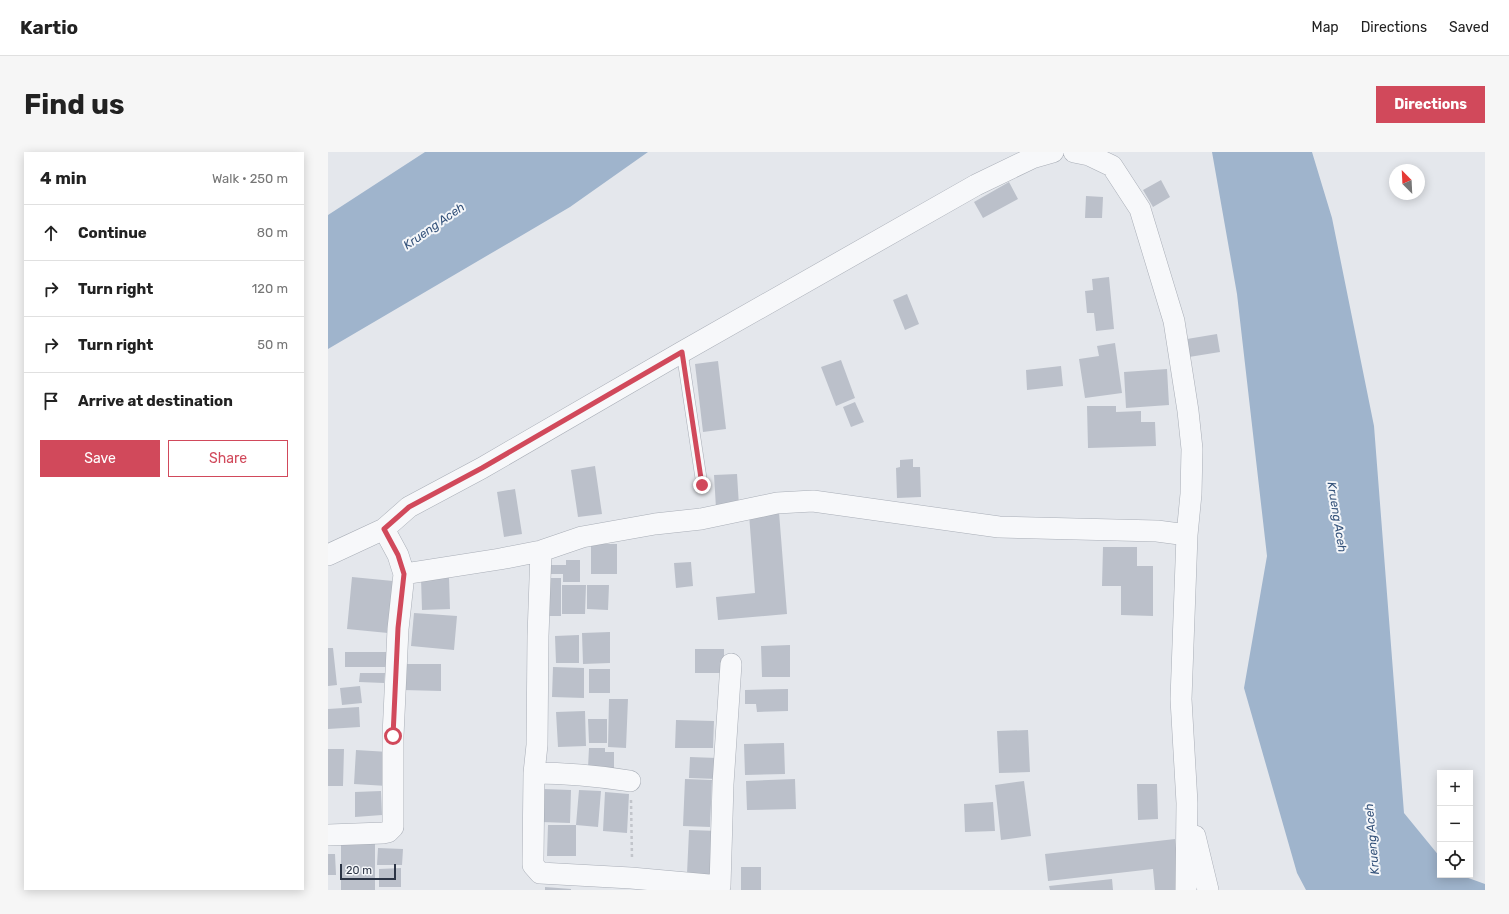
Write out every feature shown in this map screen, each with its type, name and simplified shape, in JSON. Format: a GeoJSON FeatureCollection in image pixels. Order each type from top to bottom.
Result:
{"type":"FeatureCollection","features":[{"type":"Feature","properties":{"kind":"street"},"geometry":{"type":"LineString","coordinates":[[328,555],[384,529],[409,507],[482,468],[682,352],[976,185],[1032,158],[1053,152]]}},
{"type":"Feature","properties":{"kind":"street"},"geometry":{"type":"LineString","coordinates":[[1074,152],[1089,156],[1112,166],[1140,209],[1174,321],[1188,411],[1192,449],[1191,494],[1187,535],[1181,699],[1187,803],[1186,890]]}},
{"type":"Feature","properties":{"kind":"street"},"geometry":{"type":"LineString","coordinates":[[404,574],[541,551],[582,537],[648,525],[701,519],[777,503],[813,501],[999,527],[1157,531],[1187,535]]}},
{"type":"Feature","properties":{"kind":"street"},"geometry":{"type":"LineString","coordinates":[[328,835],[383,833],[388,832],[393,827],[393,728],[398,628],[404,574],[398,555],[384,529]]}},
{"type":"Feature","properties":{"kind":"street"},"geometry":{"type":"LineString","coordinates":[[541,551],[538,636],[537,745],[534,772],[533,859],[533,865],[540,873],[631,878],[720,888],[723,784],[731,664]]}},
{"type":"Feature","properties":{"kind":"street"},"geometry":{"type":"LineString","coordinates":[[534,772],[581,774],[630,781]]}},
{"type":"Feature","properties":{"kind":"street"},"geometry":{"type":"LineString","coordinates":[[1187,803],[1208,890]]}},
{"type":"Feature","properties":{"kind":"lane"},"geometry":{"type":"LineString","coordinates":[[682,352],[702,485]]}},
{"type":"Feature","properties":{"kind":"path"},"geometry":{"type":"LineString","coordinates":[[630,781],[631,878]]}},
{"type":"Feature","properties":{"kind":"water","name":"Krueng Aceh"},"geometry":{"type":"Polygon","coordinates":[[[425,152],[648,152],[570,207],[328,349],[328,215],[425,152]]]}},
{"type":"Feature","properties":{"kind":"water","name":"Krueng Aceh"},"geometry":{"type":"Polygon","coordinates":[[[1212,152],[1312,152],[1332,218],[1374,426],[1404,813],[1437,853],[1437,878],[1468,878],[1485,884],[1485,890],[1306,890],[1297,873],[1244,688],[1267,556],[1237,294],[1212,152]]]}},
{"type":"Feature","properties":{"kind":"building"},"geometry":{"type":"Polygon","coordinates":[[[1161,180],[1170,197],[1153,207],[1143,190],[1161,180]]]}},
{"type":"Feature","properties":{"kind":"building"},"geometry":{"type":"Polygon","coordinates":[[[1009,182],[1018,199],[983,218],[974,202],[1009,182]]]}},
{"type":"Feature","properties":{"kind":"building"},"geometry":{"type":"Polygon","coordinates":[[[1086,196],[1103,197],[1102,218],[1085,218],[1086,196]]]}},
{"type":"Feature","properties":{"kind":"building"},"geometry":{"type":"Polygon","coordinates":[[[1109,277],[1114,329],[1096,331],[1094,313],[1087,313],[1085,291],[1093,290],[1092,279],[1109,277]]]}},
{"type":"Feature","properties":{"kind":"building"},"geometry":{"type":"Polygon","coordinates":[[[907,294],[919,324],[905,330],[893,300],[907,294]]]}},
{"type":"Feature","properties":{"kind":"building"},"geometry":{"type":"Polygon","coordinates":[[[1217,334],[1220,352],[1189,357],[1187,339],[1217,334]]]}},
{"type":"Feature","properties":{"kind":"building"},"geometry":{"type":"Polygon","coordinates":[[[1115,343],[1122,393],[1085,398],[1079,359],[1099,356],[1097,346],[1115,343]]]}},
{"type":"Feature","properties":{"kind":"building"},"geometry":{"type":"Polygon","coordinates":[[[841,360],[855,398],[836,406],[821,367],[841,360]]]}},
{"type":"Feature","properties":{"kind":"building"},"geometry":{"type":"Polygon","coordinates":[[[718,361],[726,429],[703,432],[695,364],[718,361]]]}},
{"type":"Feature","properties":{"kind":"building"},"geometry":{"type":"Polygon","coordinates":[[[1061,366],[1063,386],[1027,390],[1026,370],[1061,366]]]}},
{"type":"Feature","properties":{"kind":"building"},"geometry":{"type":"Polygon","coordinates":[[[1167,369],[1169,405],[1126,408],[1124,372],[1167,369]]]}},
{"type":"Feature","properties":{"kind":"building"},"geometry":{"type":"Polygon","coordinates":[[[855,402],[864,422],[851,427],[843,407],[855,402]]]}},
{"type":"Feature","properties":{"kind":"building"},"geometry":{"type":"Polygon","coordinates":[[[1087,406],[1116,406],[1116,412],[1141,411],[1141,422],[1155,422],[1156,446],[1088,448],[1087,406]]]}},
{"type":"Feature","properties":{"kind":"building"},"geometry":{"type":"Polygon","coordinates":[[[913,459],[913,467],[920,467],[921,497],[897,498],[896,468],[900,467],[900,460],[913,459]]]}},
{"type":"Feature","properties":{"kind":"building"},"geometry":{"type":"Polygon","coordinates":[[[595,466],[602,514],[578,517],[571,470],[595,466]]]}},
{"type":"Feature","properties":{"kind":"building"},"geometry":{"type":"Polygon","coordinates":[[[737,474],[739,506],[716,508],[714,475],[737,474]]]}},
{"type":"Feature","properties":{"kind":"building"},"geometry":{"type":"Polygon","coordinates":[[[515,489],[522,534],[504,537],[497,492],[515,489]]]}},
{"type":"Feature","properties":{"kind":"building"},"geometry":{"type":"Polygon","coordinates":[[[779,512],[787,614],[718,620],[716,597],[755,593],[749,514],[779,512]]]}},
{"type":"Feature","properties":{"kind":"building"},"geometry":{"type":"Polygon","coordinates":[[[591,544],[617,544],[617,574],[591,574],[591,544]]]}},
{"type":"Feature","properties":{"kind":"building"},"geometry":{"type":"Polygon","coordinates":[[[1103,547],[1137,547],[1137,566],[1153,566],[1153,616],[1121,615],[1121,586],[1102,586],[1103,547]]]}},
{"type":"Feature","properties":{"kind":"building"},"geometry":{"type":"Polygon","coordinates":[[[566,560],[580,560],[580,582],[563,582],[563,574],[551,574],[551,565],[566,565],[566,560]]]}},
{"type":"Feature","properties":{"kind":"building"},"geometry":{"type":"Polygon","coordinates":[[[691,562],[693,586],[676,588],[674,563],[691,562]]]}},
{"type":"Feature","properties":{"kind":"building"},"geometry":{"type":"Polygon","coordinates":[[[352,577],[393,581],[388,633],[347,629],[352,577]]]}},
{"type":"Feature","properties":{"kind":"building"},"geometry":{"type":"Polygon","coordinates":[[[449,577],[450,609],[422,610],[421,578],[449,577]]]}},
{"type":"Feature","properties":{"kind":"building"},"geometry":{"type":"Polygon","coordinates":[[[549,578],[561,578],[561,616],[549,616],[549,578]]]}},
{"type":"Feature","properties":{"kind":"building"},"geometry":{"type":"Polygon","coordinates":[[[562,585],[586,585],[585,614],[562,614],[562,585]]]}},
{"type":"Feature","properties":{"kind":"building"},"geometry":{"type":"Polygon","coordinates":[[[587,585],[609,585],[608,610],[587,609],[587,585]]]}},
{"type":"Feature","properties":{"kind":"building"},"geometry":{"type":"Polygon","coordinates":[[[414,613],[457,616],[454,650],[411,646],[414,613]]]}},
{"type":"Feature","properties":{"kind":"building"},"geometry":{"type":"Polygon","coordinates":[[[610,632],[610,663],[583,664],[582,633],[610,632]]]}},
{"type":"Feature","properties":{"kind":"building"},"geometry":{"type":"Polygon","coordinates":[[[579,635],[579,663],[556,663],[555,636],[579,635]]]}},
{"type":"Feature","properties":{"kind":"building"},"geometry":{"type":"Polygon","coordinates":[[[790,645],[790,677],[762,677],[761,646],[790,645]]]}},
{"type":"Feature","properties":{"kind":"building"},"geometry":{"type":"Polygon","coordinates":[[[328,648],[333,648],[337,685],[328,686],[328,648]]]}},
{"type":"Feature","properties":{"kind":"building"},"geometry":{"type":"Polygon","coordinates":[[[695,649],[724,649],[724,673],[695,673],[695,649]]]}},
{"type":"Feature","properties":{"kind":"building"},"geometry":{"type":"Polygon","coordinates":[[[345,652],[386,652],[386,667],[345,667],[345,652]]]}},
{"type":"Feature","properties":{"kind":"building"},"geometry":{"type":"Polygon","coordinates":[[[403,664],[441,664],[441,691],[403,690],[403,664]]]}},
{"type":"Feature","properties":{"kind":"building"},"geometry":{"type":"Polygon","coordinates":[[[553,667],[584,668],[584,698],[552,697],[553,667]]]}},
{"type":"Feature","properties":{"kind":"building"},"geometry":{"type":"Polygon","coordinates":[[[589,669],[610,669],[610,693],[589,693],[589,669]]]}},
{"type":"Feature","properties":{"kind":"building"},"geometry":{"type":"Polygon","coordinates":[[[360,673],[385,673],[384,683],[359,682],[360,673]]]}},
{"type":"Feature","properties":{"kind":"building"},"geometry":{"type":"Polygon","coordinates":[[[360,686],[362,703],[342,705],[340,688],[360,686]]]}},
{"type":"Feature","properties":{"kind":"building"},"geometry":{"type":"Polygon","coordinates":[[[788,689],[788,711],[757,712],[756,704],[745,704],[745,690],[788,689]]]}},
{"type":"Feature","properties":{"kind":"building"},"geometry":{"type":"Polygon","coordinates":[[[609,699],[628,699],[626,748],[608,747],[609,699]]]}},
{"type":"Feature","properties":{"kind":"building"},"geometry":{"type":"Polygon","coordinates":[[[359,707],[360,727],[328,729],[328,709],[359,707]]]}},
{"type":"Feature","properties":{"kind":"building"},"geometry":{"type":"Polygon","coordinates":[[[585,711],[586,746],[558,747],[556,712],[585,711]]]}},
{"type":"Feature","properties":{"kind":"building"},"geometry":{"type":"Polygon","coordinates":[[[588,719],[607,719],[607,743],[589,743],[588,719]]]}},
{"type":"Feature","properties":{"kind":"building"},"geometry":{"type":"Polygon","coordinates":[[[676,720],[714,721],[713,748],[675,748],[676,720]]]}},
{"type":"Feature","properties":{"kind":"building"},"geometry":{"type":"Polygon","coordinates":[[[1028,730],[1030,772],[999,773],[997,731],[1028,730]]]}},
{"type":"Feature","properties":{"kind":"building"},"geometry":{"type":"Polygon","coordinates":[[[784,743],[785,774],[745,775],[744,744],[784,743]]]}},
{"type":"Feature","properties":{"kind":"building"},"geometry":{"type":"Polygon","coordinates":[[[589,748],[605,748],[605,752],[614,752],[614,768],[588,768],[589,748]]]}},
{"type":"Feature","properties":{"kind":"building"},"geometry":{"type":"Polygon","coordinates":[[[328,749],[344,749],[343,786],[328,786],[328,749]]]}},
{"type":"Feature","properties":{"kind":"building"},"geometry":{"type":"Polygon","coordinates":[[[356,750],[389,752],[387,786],[354,784],[356,750]]]}},
{"type":"Feature","properties":{"kind":"building"},"geometry":{"type":"Polygon","coordinates":[[[690,757],[717,758],[717,779],[689,778],[690,757]]]}},
{"type":"Feature","properties":{"kind":"building"},"geometry":{"type":"Polygon","coordinates":[[[685,779],[712,780],[710,827],[683,826],[685,779]]]}},
{"type":"Feature","properties":{"kind":"building"},"geometry":{"type":"Polygon","coordinates":[[[795,779],[796,809],[747,810],[746,781],[795,779]]]}},
{"type":"Feature","properties":{"kind":"building"},"geometry":{"type":"Polygon","coordinates":[[[1024,781],[1031,836],[1001,840],[995,785],[1024,781]]]}},
{"type":"Feature","properties":{"kind":"building"},"geometry":{"type":"Polygon","coordinates":[[[1137,784],[1157,784],[1158,819],[1138,820],[1137,784]]]}},
{"type":"Feature","properties":{"kind":"building"},"geometry":{"type":"Polygon","coordinates":[[[543,789],[571,790],[570,823],[541,822],[543,789]]]}},
{"type":"Feature","properties":{"kind":"building"},"geometry":{"type":"Polygon","coordinates":[[[579,790],[601,791],[598,827],[576,825],[579,790]]]}},
{"type":"Feature","properties":{"kind":"building"},"geometry":{"type":"Polygon","coordinates":[[[381,791],[382,815],[355,817],[355,792],[381,791]]]}},
{"type":"Feature","properties":{"kind":"building"},"geometry":{"type":"Polygon","coordinates":[[[605,792],[629,794],[627,833],[603,831],[605,792]]]}},
{"type":"Feature","properties":{"kind":"building"},"geometry":{"type":"Polygon","coordinates":[[[993,802],[995,831],[965,832],[964,804],[993,802]]]}},
{"type":"Feature","properties":{"kind":"building"},"geometry":{"type":"Polygon","coordinates":[[[548,825],[576,825],[576,856],[547,856],[548,825]]]}},
{"type":"Feature","properties":{"kind":"building"},"geometry":{"type":"Polygon","coordinates":[[[689,830],[718,831],[716,876],[687,874],[689,830]]]}},
{"type":"Feature","properties":{"kind":"building"},"geometry":{"type":"Polygon","coordinates":[[[1175,839],[1180,890],[1155,890],[1153,869],[1048,881],[1045,854],[1175,839]]]}},
{"type":"Feature","properties":{"kind":"building"},"geometry":{"type":"Polygon","coordinates":[[[341,843],[375,843],[375,890],[341,890],[341,843]]]}},
{"type":"Feature","properties":{"kind":"building"},"geometry":{"type":"Polygon","coordinates":[[[378,848],[403,849],[402,865],[377,865],[378,848]]]}},
{"type":"Feature","properties":{"kind":"building"},"geometry":{"type":"Polygon","coordinates":[[[328,854],[335,854],[336,875],[328,875],[328,854]]]}},
{"type":"Feature","properties":{"kind":"building"},"geometry":{"type":"Polygon","coordinates":[[[741,867],[761,867],[761,890],[741,890],[741,867]]]}},
{"type":"Feature","properties":{"kind":"building"},"geometry":{"type":"Polygon","coordinates":[[[401,868],[401,887],[379,887],[379,869],[401,868]]]}},
{"type":"Feature","properties":{"kind":"building"},"geometry":{"type":"Polygon","coordinates":[[[1112,879],[1113,890],[1050,890],[1049,886],[1112,879]]]}},
{"type":"Feature","properties":{"kind":"building"},"geometry":{"type":"Polygon","coordinates":[[[545,887],[571,889],[571,890],[545,890],[545,887]]]}},
{"type":"Feature","properties":{"kind":"route"},"geometry":{"type":"LineString","coordinates":[[393,736],[398,628],[404,574],[398,555],[384,529],[409,507],[482,468],[682,352],[702,485]]}}]}
